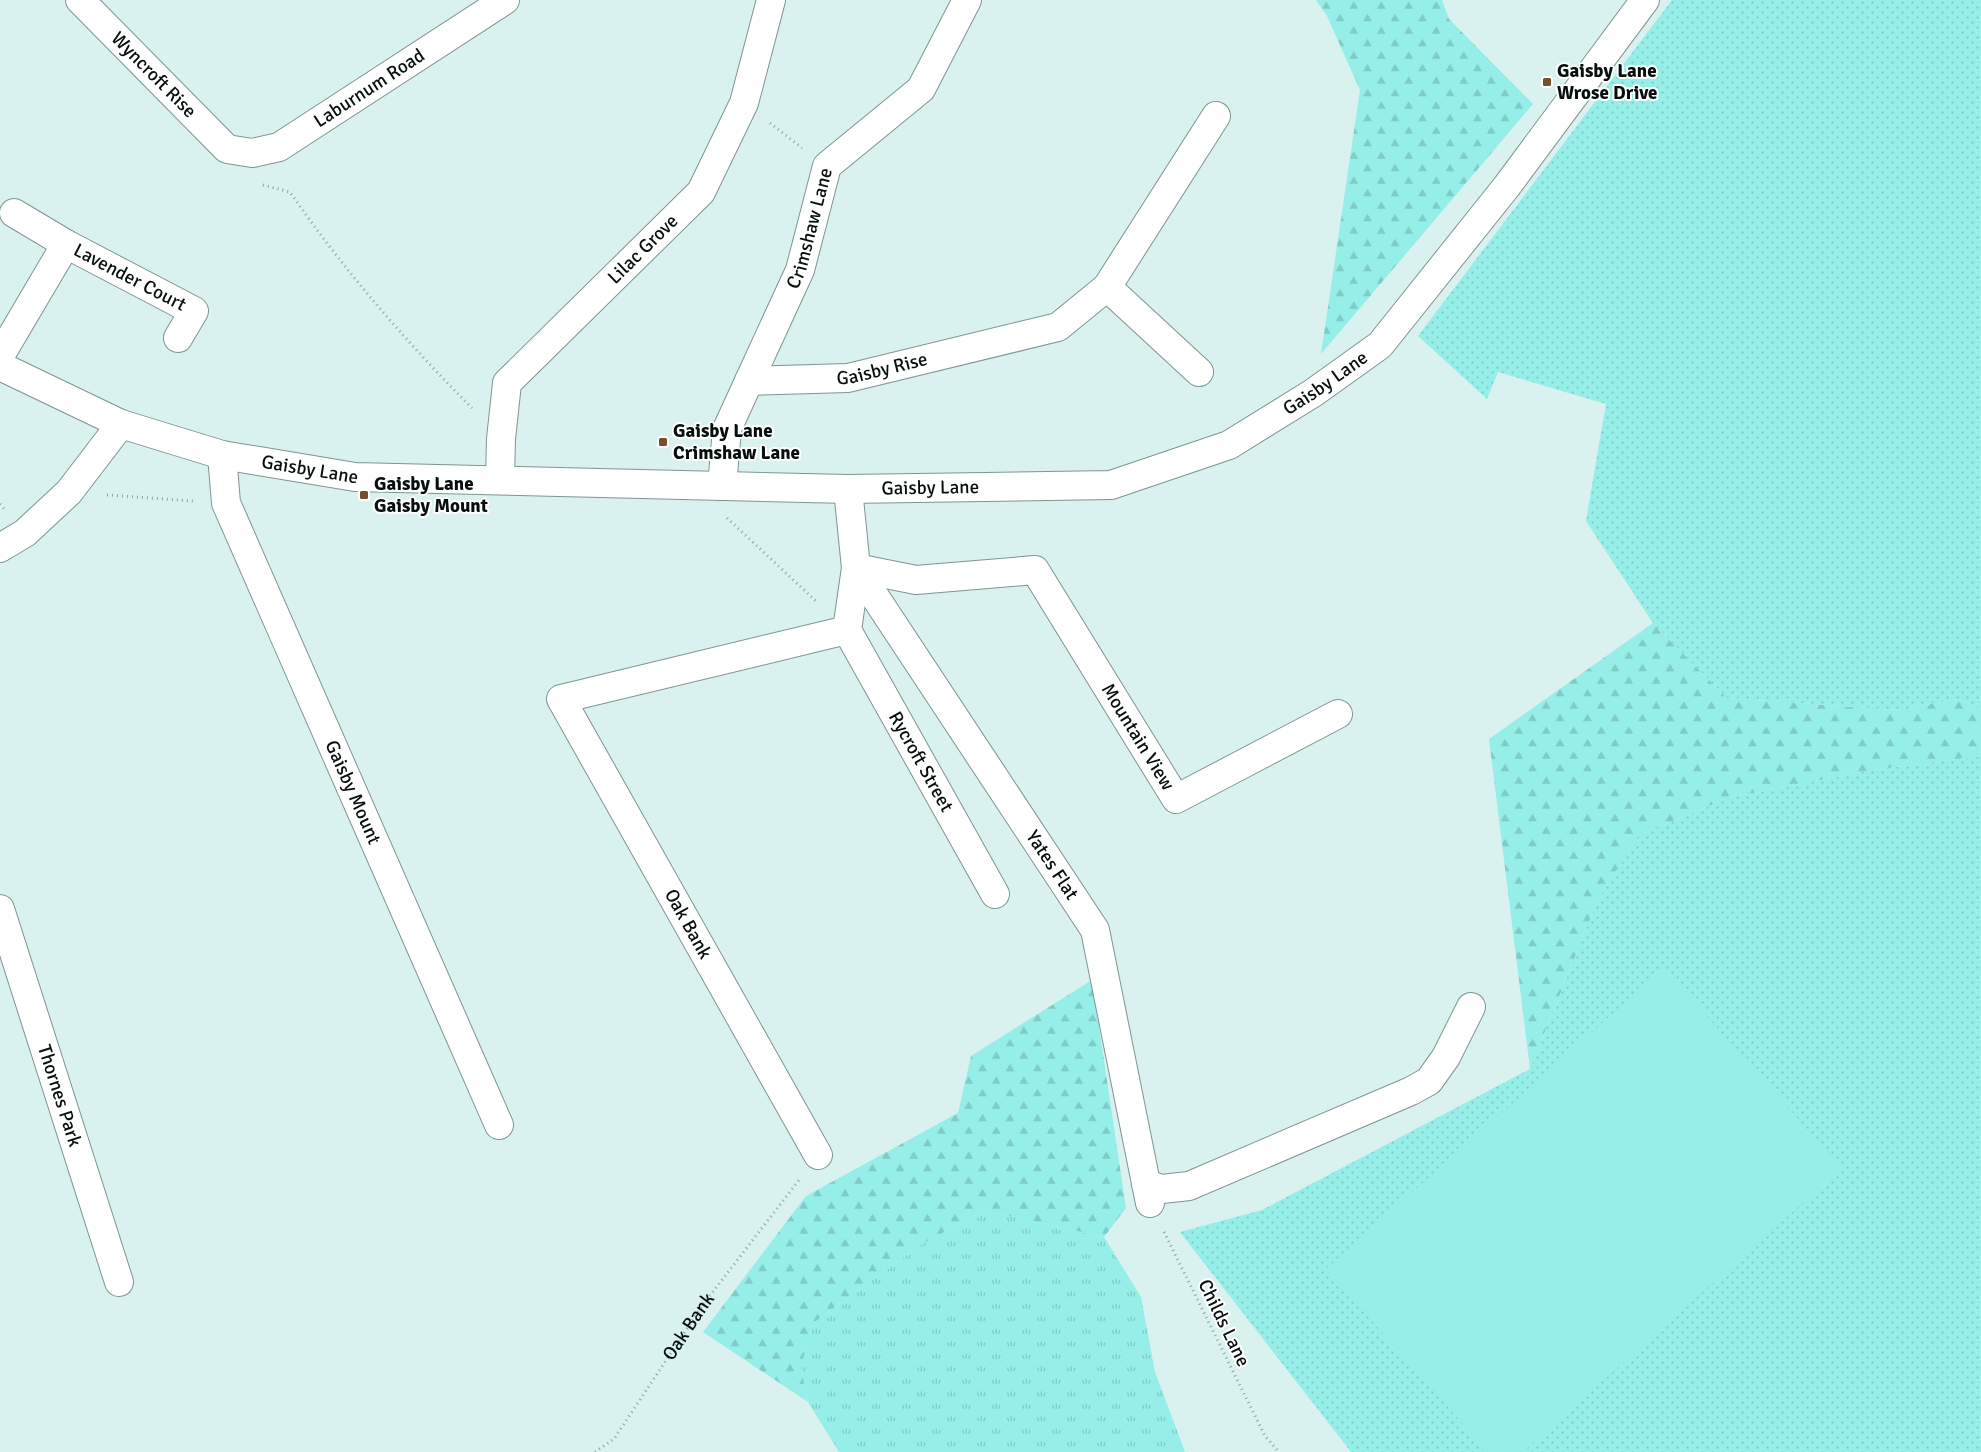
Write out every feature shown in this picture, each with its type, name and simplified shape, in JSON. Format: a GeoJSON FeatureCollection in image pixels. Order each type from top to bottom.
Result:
{"type":"FeatureCollection","features":[{"type":"Feature","properties":{"kind":"street","name":"Wyncroft Rise"},"geometry":{"type":"LineString","coordinates":[[80,0],[226,149]]}},
{"type":"Feature","properties":{"kind":"street","name":"Laburnum Road"},"geometry":{"type":"LineString","coordinates":[[226,149],[252,153],[279,147],[505,0]]}},
{"type":"Feature","properties":{"kind":"street","name":"Lilac Grove"},"geometry":{"type":"LineString","coordinates":[[500,480],[500,439],[507,383],[701,192],[744,103],[771,0]]}},
{"type":"Feature","properties":{"kind":"street","name":"Crimshaw Lane"},"geometry":{"type":"LineString","coordinates":[[749,381],[800,270],[827,166],[921,89],[967,0]]}},
{"type":"Feature","properties":{"kind":"street","name":"Gaisby Lane"},"geometry":{"type":"LineString","coordinates":[[0,366],[122,424],[222,455],[355,476],[848,489],[1111,485],[1229,445],[1314,393],[1380,345],[1507,186],[1645,0]]}},
{"type":"Feature","properties":{"kind":"street","name":"Gaisby Rise"},"geometry":{"type":"LineString","coordinates":[[749,381],[848,378],[1058,327],[1107,287],[1216,116]]}},
{"type":"Feature","properties":{"kind":"street","name":"Lavender Court"},"geometry":{"type":"LineString","coordinates":[[14,213],[66,244],[194,311],[178,338]]}},
{"type":"Feature","properties":{"kind":"street","name":"Lavender Court"},"geometry":{"type":"LineString","coordinates":[[0,356],[66,244]]}},
{"type":"Feature","properties":{"kind":"street"},"geometry":{"type":"LineString","coordinates":[[1107,287],[1199,372]]}},
{"type":"Feature","properties":{"kind":"street"},"geometry":{"type":"LineString","coordinates":[[722,486],[726,429],[749,381]]}},
{"type":"Feature","properties":{"kind":"street"},"geometry":{"type":"LineString","coordinates":[[0,548],[25,533],[70,492],[122,424]]}},
{"type":"Feature","properties":{"kind":"street","name":"Gaisby Mount"},"geometry":{"type":"LineString","coordinates":[[222,455],[226,503],[498,1125]]}},
{"type":"Feature","properties":{"kind":"street"},"geometry":{"type":"LineString","coordinates":[[847,630],[856,568],[848,489]]}},
{"type":"Feature","properties":{"kind":"street","name":"Mountain View"},"geometry":{"type":"LineString","coordinates":[[856,568],[916,580],[1035,570],[1176,799],[1338,714]]}},
{"type":"Feature","properties":{"kind":"street","name":"Yates Flat"},"geometry":{"type":"LineString","coordinates":[[856,568],[1095,930],[1148,1193]]}},
{"type":"Feature","properties":{"kind":"street","name":"Rycroft Street"},"geometry":{"type":"LineString","coordinates":[[847,630],[995,894]]}},
{"type":"Feature","properties":{"kind":"street","name":"Oak Bank"},"geometry":{"type":"LineString","coordinates":[[818,1155],[561,700],[847,630]]}},
{"type":"Feature","properties":{"kind":"street","name":"Thornes Park"},"geometry":{"type":"LineString","coordinates":[[0,909],[119,1282]]}},
{"type":"Feature","properties":{"kind":"street"},"geometry":{"type":"LineString","coordinates":[[1148,1193],[1162,1189],[1189,1186],[1411,1091],[1429,1081],[1446,1057],[1471,1007]]}},
{"type":"Feature","properties":{"kind":"path"},"geometry":{"type":"LineString","coordinates":[[744,103],[827,166]]}},
{"type":"Feature","properties":{"kind":"path"},"geometry":{"type":"LineString","coordinates":[[260,184],[290,192],[319,233],[405,336],[500,439]]}},
{"type":"Feature","properties":{"kind":"path"},"geometry":{"type":"LineString","coordinates":[[722,486],[724,516],[847,630]]}},
{"type":"Feature","properties":{"kind":"path"},"geometry":{"type":"LineString","coordinates":[[70,492],[226,503]]}},
{"type":"Feature","properties":{"kind":"path","name":"Oak Bank"},"geometry":{"type":"LineString","coordinates":[[595,1452],[614,1439],[702,1306],[818,1155]]}},
{"type":"Feature","properties":{"kind":"path","name":"Childs Lane"},"geometry":{"type":"LineString","coordinates":[[1148,1193],[1265,1436],[1279,1452]]}},
{"type":"Feature","properties":{"kind":"green space"},"geometry":{"type":"Polygon","coordinates":[[[1316,0],[1442,0],[1449,19],[1533,104],[1321,354],[1360,90],[1327,16],[1316,0]]]}},
{"type":"Feature","properties":{"kind":"green space"},"geometry":{"type":"Polygon","coordinates":[[[1672,0],[1981,0],[1981,709],[1959,699],[1897,710],[1727,698],[1653,623],[1586,521],[1606,404],[1498,372],[1487,399],[1418,336],[1672,0]]]}},
{"type":"Feature","properties":{"kind":"green space"},"geometry":{"type":"Polygon","coordinates":[[[1653,623],[1727,698],[1897,710],[1959,699],[1981,709],[1981,756],[1873,770],[1728,798],[1639,835],[1598,900],[1530,1069],[1489,739],[1653,623]]]}},
{"type":"Feature","properties":{"kind":"green space"},"geometry":{"type":"Polygon","coordinates":[[[1981,756],[1981,1452],[1351,1452],[1180,1232],[1262,1210],[1530,1069],[1598,900],[1639,835],[1728,798],[1873,770],[1981,756]]]}},
{"type":"Feature","properties":{"kind":"green space"},"geometry":{"type":"Polygon","coordinates":[[[1664,968],[1842,1168],[1523,1452],[1488,1452],[1326,1269],[1664,968]]]}},
{"type":"Feature","properties":{"kind":"green space"},"geometry":{"type":"Polygon","coordinates":[[[1092,980],[1126,1208],[1104,1237],[984,1210],[919,1246],[812,1324],[801,1368],[808,1402],[703,1332],[806,1196],[958,1113],[971,1056],[1092,980]]]}},
{"type":"Feature","properties":{"kind":"green space"},"geometry":{"type":"Polygon","coordinates":[[[984,1210],[1104,1237],[1141,1297],[1155,1372],[1185,1452],[839,1452],[808,1402],[801,1368],[812,1324],[919,1246],[984,1210]]]}},
{"type":"Feature","properties":{"kind":"place","name":"Gaisby Lane Wrose Drive"},"geometry":{"type":"Point","coordinates":[1547,82]}},
{"type":"Feature","properties":{"kind":"place","name":"Gaisby Lane Crimshaw Lane"},"geometry":{"type":"Point","coordinates":[663,442]}},
{"type":"Feature","properties":{"kind":"place","name":"Gaisby Lane Gaisby Mount"},"geometry":{"type":"Point","coordinates":[364,495]}}]}
